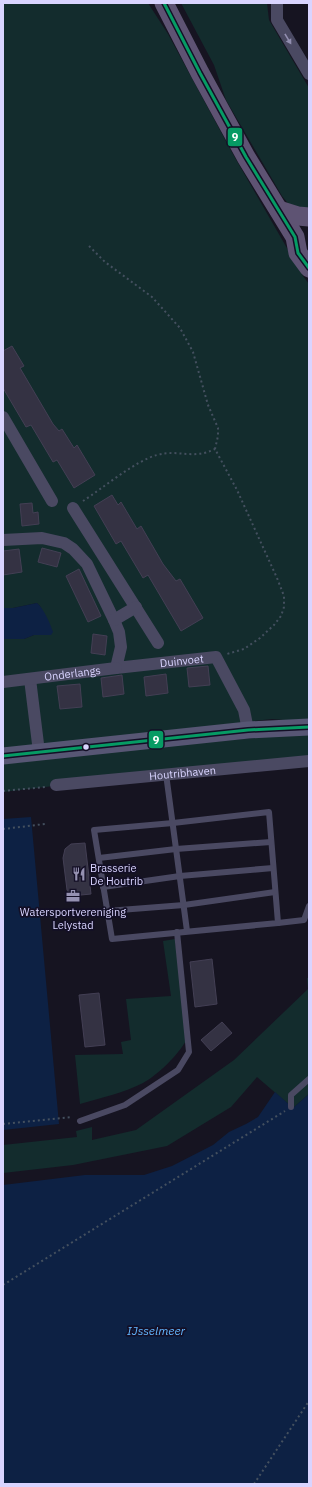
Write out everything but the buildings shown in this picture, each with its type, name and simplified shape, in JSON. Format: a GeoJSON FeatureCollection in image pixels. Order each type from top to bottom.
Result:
{"type":"FeatureCollection","features":[{"type":"Feature","properties":{"kind":"main road"},"geometry":{"type":"LineString","coordinates":[[164,3],[246,157],[279,210],[304,238],[298,253],[309,268]]}},
{"type":"Feature","properties":{"kind":"main road"},"geometry":{"type":"LineString","coordinates":[[279,210],[298,216],[309,217]]}},
{"type":"Feature","properties":{"kind":"street"},"geometry":{"type":"LineString","coordinates":[[277,3],[277,20],[309,74]]}},
{"type":"Feature","properties":{"kind":"street"},"geometry":{"type":"LineString","coordinates":[[3,418],[52,501]]}},
{"type":"Feature","properties":{"kind":"street","name":"Duinvoet"},"geometry":{"type":"LineString","coordinates":[[73,508],[158,643]]}},
{"type":"Feature","properties":{"kind":"street"},"geometry":{"type":"LineString","coordinates":[[3,540],[42,538],[64,543],[73,549],[87,564],[119,632],[121,647],[116,668]]}},
{"type":"Feature","properties":{"kind":"street"},"geometry":{"type":"LineString","coordinates":[[114,620],[136,607]]}},
{"type":"Feature","properties":{"kind":"street","name":"Duinvoet"},"geometry":{"type":"LineString","coordinates":[[116,668],[216,657],[244,710],[248,730]]}},
{"type":"Feature","properties":{"kind":"street","name":"Onderlangs"},"geometry":{"type":"LineString","coordinates":[[3,682],[116,668]]}},
{"type":"Feature","properties":{"kind":"street","name":"Onderlangs"},"geometry":{"type":"LineString","coordinates":[[30,679],[39,752]]}},
{"type":"Feature","properties":{"kind":"street"},"geometry":{"type":"LineString","coordinates":[[3,756],[248,730],[309,727]]}},
{"type":"Feature","properties":{"kind":"street","name":"Houtribhaven"},"geometry":{"type":"LineString","coordinates":[[56,785],[309,761]]}},
{"type":"Feature","properties":{"kind":"lane"},"geometry":{"type":"LineString","coordinates":[[166,774],[188,931]]}},
{"type":"Feature","properties":{"kind":"lane"},"geometry":{"type":"LineString","coordinates":[[278,922],[269,812],[94,830],[112,938],[304,920],[309,906]]}},
{"type":"Feature","properties":{"kind":"lane"},"geometry":{"type":"LineString","coordinates":[[99,858],[271,842]]}},
{"type":"Feature","properties":{"kind":"lane"},"geometry":{"type":"LineString","coordinates":[[103,887],[180,876],[273,868]]}},
{"type":"Feature","properties":{"kind":"lane"},"geometry":{"type":"LineString","coordinates":[[107,911],[184,905],[275,892]]}},
{"type":"Feature","properties":{"kind":"lane"},"geometry":{"type":"LineString","coordinates":[[78,1119],[125,1105],[178,1070],[189,1052],[177,932]]}},
{"type":"Feature","properties":{"kind":"lane"},"geometry":{"type":"LineString","coordinates":[[291,1107],[291,1095],[309,1079]]}},
{"type":"Feature","properties":{"kind":"path"},"geometry":{"type":"LineString","coordinates":[[89,246],[105,262],[152,297],[180,328],[192,352],[208,405],[218,428],[215,449],[237,490],[284,596],[284,607],[281,616],[260,638],[244,649],[216,657]]}},
{"type":"Feature","properties":{"kind":"path"},"geometry":{"type":"LineString","coordinates":[[73,508],[131,469],[157,455],[171,453],[195,455],[205,454],[215,449]]}},
{"type":"Feature","properties":{"kind":"path"},"geometry":{"type":"LineString","coordinates":[[3,791],[56,785]]}},
{"type":"Feature","properties":{"kind":"path"},"geometry":{"type":"LineString","coordinates":[[3,829],[45,824]]}},
{"type":"Feature","properties":{"kind":"path"},"geometry":{"type":"LineString","coordinates":[[3,1285],[291,1107]]}},
{"type":"Feature","properties":{"kind":"path"},"geometry":{"type":"LineString","coordinates":[[3,1124],[78,1119]]}},
{"type":"Feature","properties":{"kind":"path"},"geometry":{"type":"LineString","coordinates":[[254,1484],[309,1400]]}},
{"type":"Feature","properties":{"kind":"green space"},"geometry":{"type":"Polygon","coordinates":[[[3,3],[148,3],[168,34],[234,156],[309,284],[309,722],[272,719],[3,750],[3,639],[24,639],[34,635],[47,620],[37,603],[13,608],[3,608],[3,3]]]}},
{"type":"Feature","properties":{"kind":"green space"},"geometry":{"type":"Polygon","coordinates":[[[181,3],[267,3],[269,20],[309,88],[309,210],[291,207],[282,196],[226,100],[214,65],[181,3]]]}},
{"type":"Feature","properties":{"kind":"green space"},"geometry":{"type":"Polygon","coordinates":[[[309,733],[309,758],[231,765],[3,792],[3,761],[309,733]]]}},
{"type":"Feature","properties":{"kind":"green space"},"geometry":{"type":"Polygon","coordinates":[[[175,939],[187,1039],[168,1064],[143,1083],[120,1092],[80,1104],[75,1055],[123,1054],[121,1042],[131,1040],[126,999],[171,996],[163,941],[175,939]]]}},
{"type":"Feature","properties":{"kind":"green space"},"geometry":{"type":"Polygon","coordinates":[[[307,978],[309,978],[309,1094],[293,1108],[257,1077],[231,1107],[167,1146],[73,1165],[3,1173],[3,1145],[77,1137],[76,1131],[92,1127],[92,1140],[136,1130],[234,1060],[308,989],[307,978]]]}},
{"type":"Feature","properties":{"kind":"water"},"geometry":{"type":"Polygon","coordinates":[[[37,603],[48,620],[53,632],[51,635],[34,635],[24,639],[3,639],[3,608],[13,608],[37,603]]]}},
{"type":"Feature","properties":{"kind":"water"},"geometry":{"type":"Polygon","coordinates":[[[31,817],[59,1124],[3,1130],[3,819],[31,817]]]}},
{"type":"Feature","properties":{"kind":"water","name":"IJsselmeer"},"geometry":{"type":"Polygon","coordinates":[[[275,1092],[293,1108],[309,1094],[309,1484],[3,1484],[3,1185],[85,1175],[144,1175],[172,1166],[213,1145],[229,1132],[258,1117],[275,1092]]]}},
{"type":"Feature","properties":{"kind":"transit line","name":"9"},"geometry":{"type":"LineString","coordinates":[[164,3],[246,157],[295,237],[298,253],[309,268]]}},
{"type":"Feature","properties":{"kind":"transit line","name":"9"},"geometry":{"type":"LineString","coordinates":[[3,756],[248,730],[309,727]]}},
{"type":"Feature","properties":{"kind":"place","name":"Brasserie De Houtrib"},"geometry":{"type":"Point","coordinates":[79,874]}},
{"type":"Feature","properties":{"kind":"place","name":"Watersportvereniging Lelystad"},"geometry":{"type":"Point","coordinates":[73,896]}}]}
